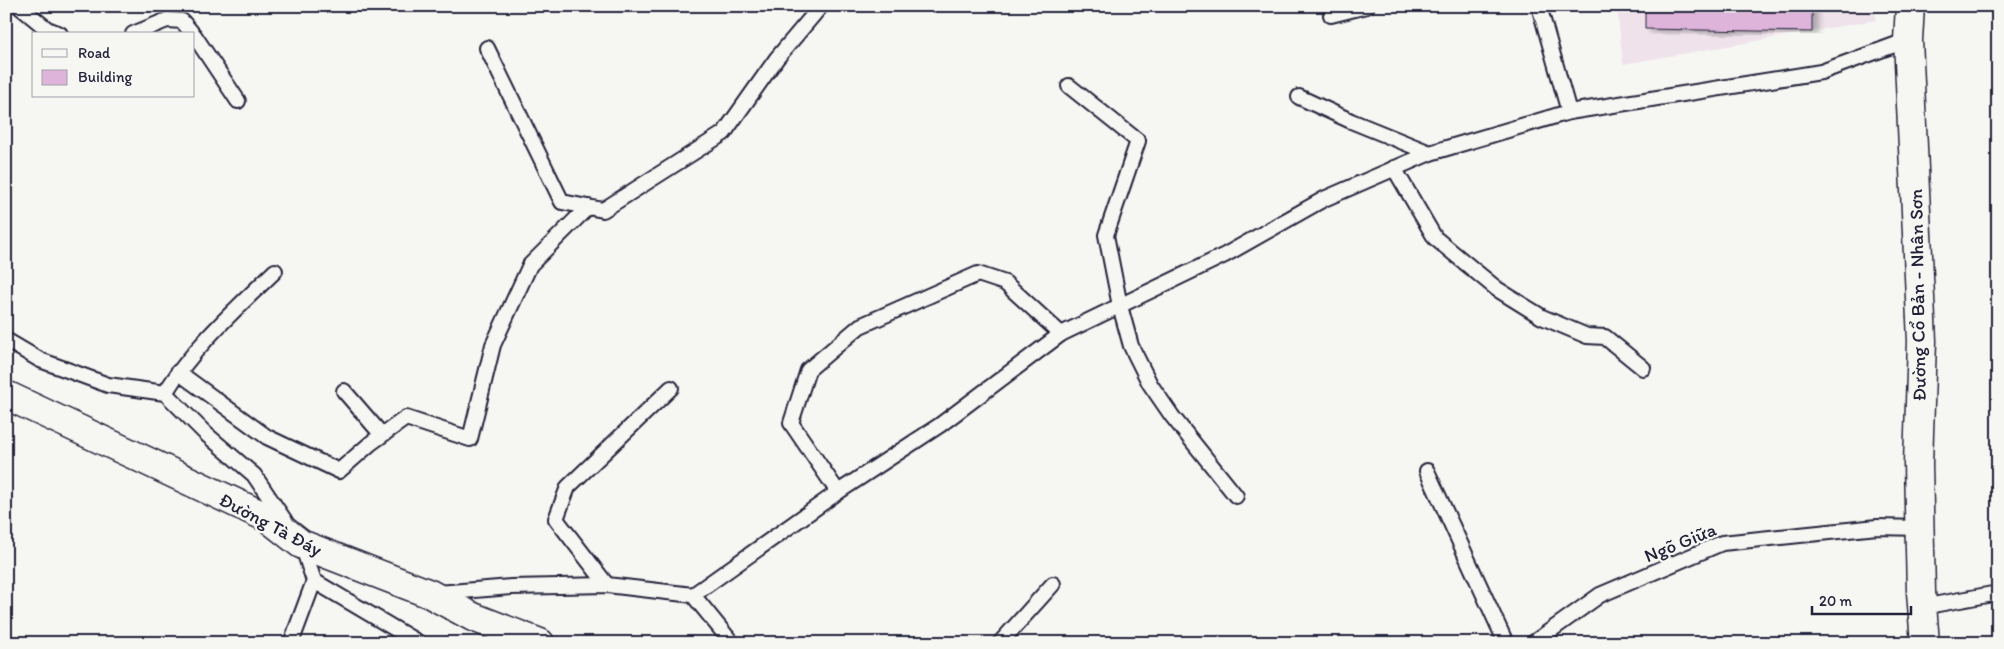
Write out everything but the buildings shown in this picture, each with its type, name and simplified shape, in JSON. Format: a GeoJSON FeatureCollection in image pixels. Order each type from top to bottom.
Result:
{"type":"FeatureCollection","features":[{"type":"Feature","properties":{"kind":"street","name":"Đường Cổ Bản - Nhân Sơn"},"geometry":{"type":"LineString","coordinates":[[1910,6],[1908,40],[1922,341],[1918,464],[1922,607],[1925,643]]}},
{"type":"Feature","properties":{"kind":"street","name":"Đường Tà Đáy"},"geometry":{"type":"LineString","coordinates":[[6,395],[268,518],[301,544],[430,594],[473,617],[540,643]]}},
{"type":"Feature","properties":{"kind":"lane"},"geometry":{"type":"LineString","coordinates":[[19,6],[47,29],[55,32]]}},
{"type":"Feature","properties":{"kind":"lane"},"geometry":{"type":"LineString","coordinates":[[487,48],[562,202],[603,210],[724,133],[778,58],[821,6]]}},
{"type":"Feature","properties":{"kind":"lane"},"geometry":{"type":"LineString","coordinates":[[1331,15],[1367,6]]}},
{"type":"Feature","properties":{"kind":"lane"},"geometry":{"type":"LineString","coordinates":[[1539,6],[1569,112]]}},
{"type":"Feature","properties":{"kind":"lane"},"geometry":{"type":"LineString","coordinates":[[138,32],[168,20],[182,21],[191,32]]}},
{"type":"Feature","properties":{"kind":"lane"},"geometry":{"type":"LineString","coordinates":[[195,37],[238,102]]}},
{"type":"Feature","properties":{"kind":"lane"},"geometry":{"type":"LineString","coordinates":[[430,594],[511,587],[607,585],[693,595],[838,492],[940,425],[1061,334],[1225,255],[1324,199],[1430,152],[1569,112],[1822,72],[1908,40]]}},
{"type":"Feature","properties":{"kind":"lane"},"geometry":{"type":"LineString","coordinates":[[1068,86],[1138,141],[1106,235],[1120,306],[1132,346],[1150,384],[1172,416],[1236,496]]}},
{"type":"Feature","properties":{"kind":"lane"},"geometry":{"type":"LineString","coordinates":[[1299,96],[1351,121],[1430,152]]}},
{"type":"Feature","properties":{"kind":"lane"},"geometry":{"type":"LineString","coordinates":[[1394,168],[1435,238],[1497,289],[1542,317],[1587,336],[1605,337],[1643,368]]}},
{"type":"Feature","properties":{"kind":"lane"},"geometry":{"type":"LineString","coordinates":[[178,372],[267,437],[339,471],[382,435],[406,418],[470,439],[493,345],[530,265],[588,207]]}},
{"type":"Feature","properties":{"kind":"lane"},"geometry":{"type":"LineString","coordinates":[[165,393],[178,372],[217,327],[275,271]]}},
{"type":"Feature","properties":{"kind":"lane"},"geometry":{"type":"LineString","coordinates":[[838,492],[791,423],[808,370],[860,326],[978,274],[1004,283],[1061,334]]}},
{"type":"Feature","properties":{"kind":"lane"},"geometry":{"type":"LineString","coordinates":[[6,340],[40,360],[108,385],[165,393],[206,434],[254,475],[301,544],[314,581],[419,643]]}},
{"type":"Feature","properties":{"kind":"lane"},"geometry":{"type":"LineString","coordinates":[[607,585],[556,520],[568,486],[671,388]]}},
{"type":"Feature","properties":{"kind":"lane"},"geometry":{"type":"LineString","coordinates":[[344,391],[382,435]]}},
{"type":"Feature","properties":{"kind":"lane"},"geometry":{"type":"LineString","coordinates":[[1427,471],[1506,643]]}},
{"type":"Feature","properties":{"kind":"lane","name":"Ngõ Giữa"},"geometry":{"type":"LineString","coordinates":[[1533,643],[1600,595],[1722,543],[1877,527],[1920,528]]}},
{"type":"Feature","properties":{"kind":"lane"},"geometry":{"type":"LineString","coordinates":[[290,643],[314,581]]}},
{"type":"Feature","properties":{"kind":"lane"},"geometry":{"type":"LineString","coordinates":[[1000,643],[1053,584]]}},
{"type":"Feature","properties":{"kind":"lane"},"geometry":{"type":"LineString","coordinates":[[1922,607],[1998,593]]}},
{"type":"Feature","properties":{"kind":"lane"},"geometry":{"type":"LineString","coordinates":[[693,595],[732,643]]}},
{"type":"Feature","properties":{"kind":"shaded area"},"geometry":{"type":"Polygon","coordinates":[[[1617,6],[1876,6],[1876,20],[1623,64],[1617,6]]]}}]}
